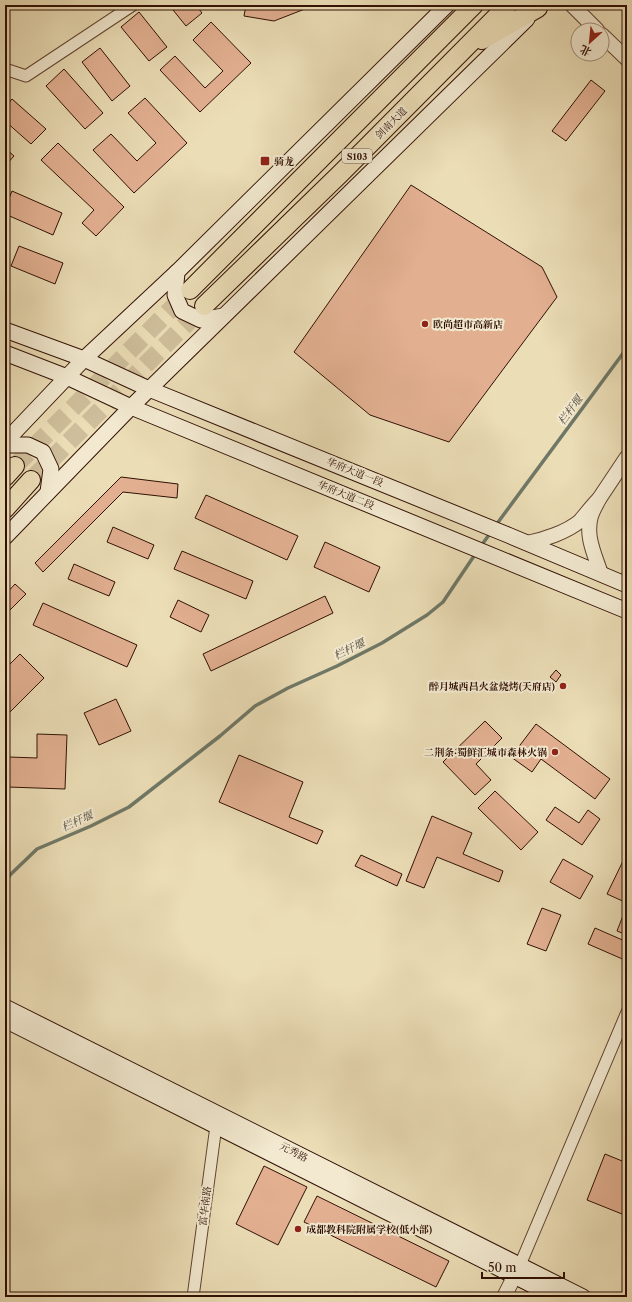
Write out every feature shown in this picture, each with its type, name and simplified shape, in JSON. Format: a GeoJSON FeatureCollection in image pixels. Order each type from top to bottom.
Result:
{"type":"FeatureCollection","features":[{"type":"Feature","properties":{"kind":"highway"},"geometry":{"type":"LineString","coordinates":[[433,45],[460,5]]}},
{"type":"Feature","properties":{"kind":"highway","name":"S103"},"geometry":{"type":"LineString","coordinates":[[190,290],[474,5]]}},
{"type":"Feature","properties":{"kind":"highway","name":"剑南大道"},"geometry":{"type":"LineString","coordinates":[[204,306],[340,174],[508,5]]}},
{"type":"Feature","properties":{"kind":"highway"},"geometry":{"type":"LineString","coordinates":[[463,50],[539,7]]}},
{"type":"Feature","properties":{"kind":"highway"},"geometry":{"type":"LineString","coordinates":[[5,509],[31,480]]}},
{"type":"Feature","properties":{"kind":"main road"},"geometry":{"type":"LineString","coordinates":[[5,444],[84,359],[176,272],[447,5]]}},
{"type":"Feature","properties":{"kind":"main road"},"geometry":{"type":"LineString","coordinates":[[5,537],[149,389],[539,7]]}},
{"type":"Feature","properties":{"kind":"main road"},"geometry":{"type":"LineString","coordinates":[[176,272],[175,295],[182,311],[201,320],[224,316]]}},
{"type":"Feature","properties":{"kind":"main road","name":"华府大道一段"},"geometry":{"type":"LineString","coordinates":[[5,330],[84,359],[149,389],[482,525],[508,534],[627,585]]}},
{"type":"Feature","properties":{"kind":"main road"},"geometry":{"type":"LineString","coordinates":[[5,353],[67,377]]}},
{"type":"Feature","properties":{"kind":"main road","name":"华府大道二段"},"geometry":{"type":"LineString","coordinates":[[67,377],[131,407],[627,611]]}},
{"type":"Feature","properties":{"kind":"main road"},"geometry":{"type":"LineString","coordinates":[[5,444],[28,445],[43,452],[51,469],[48,492]]}},
{"type":"Feature","properties":{"kind":"main road","name":"元秀路"},"geometry":{"type":"LineString","coordinates":[[5,1007],[218,1121]]}},
{"type":"Feature","properties":{"kind":"main road","name":"元秀路"},"geometry":{"type":"LineString","coordinates":[[5,1020],[218,1121],[517,1271],[583,1297]]}},
{"type":"Feature","properties":{"kind":"main road","name":"元秀路"},"geometry":{"type":"LineString","coordinates":[[517,1271],[556,1297]]}},
{"type":"Feature","properties":{"kind":"street"},"geometry":{"type":"LineString","coordinates":[[5,70],[26,76],[133,5]]}},
{"type":"Feature","properties":{"kind":"street"},"geometry":{"type":"LineString","coordinates":[[572,5],[589,22]]}},
{"type":"Feature","properties":{"kind":"street"},"geometry":{"type":"LineString","coordinates":[[610,43],[627,59]]}},
{"type":"Feature","properties":{"kind":"street"},"geometry":{"type":"LineString","coordinates":[[527,543],[538,541],[562,532],[579,522],[599,499],[627,457]]}},
{"type":"Feature","properties":{"kind":"street"},"geometry":{"type":"LineString","coordinates":[[599,499],[591,516],[589,529],[590,543],[601,574]]}},
{"type":"Feature","properties":{"kind":"street"},"geometry":{"type":"LineString","coordinates":[[504,1297],[517,1271],[627,1012]]}},
{"type":"Feature","properties":{"kind":"street","name":"富华南路"},"geometry":{"type":"LineString","coordinates":[[193,1297],[218,1121]]}},
{"type":"Feature","properties":{"kind":"building"},"geometry":{"type":"Polygon","coordinates":[[[169,5],[196,5],[202,13],[186,26],[169,5]]]}},
{"type":"Feature","properties":{"kind":"building"},"geometry":{"type":"Polygon","coordinates":[[[246,5],[311,5],[310,7],[274,21],[244,16],[246,5]]]}},
{"type":"Feature","properties":{"kind":"building"},"geometry":{"type":"Polygon","coordinates":[[[139,12],[167,47],[149,61],[121,27],[139,12]]]}},
{"type":"Feature","properties":{"kind":"building"},"geometry":{"type":"Polygon","coordinates":[[[211,22],[251,63],[200,112],[160,70],[175,56],[205,88],[223,71],[193,40],[211,22]]]}},
{"type":"Feature","properties":{"kind":"building"},"geometry":{"type":"Polygon","coordinates":[[[100,48],[130,86],[112,101],[82,62],[100,48]]]}},
{"type":"Feature","properties":{"kind":"building"},"geometry":{"type":"Polygon","coordinates":[[[64,69],[103,113],[85,129],[46,86],[64,69]]]}},
{"type":"Feature","properties":{"kind":"building"},"geometry":{"type":"Polygon","coordinates":[[[591,80],[605,91],[566,141],[552,131],[591,80]]]}},
{"type":"Feature","properties":{"kind":"building"},"geometry":{"type":"Polygon","coordinates":[[[145,98],[187,143],[134,193],[93,150],[111,134],[137,161],[156,143],[128,113],[145,98]]]}},
{"type":"Feature","properties":{"kind":"building"},"geometry":{"type":"Polygon","coordinates":[[[12,99],[46,129],[31,144],[5,121],[5,107],[12,99]]]}},
{"type":"Feature","properties":{"kind":"building"},"geometry":{"type":"Polygon","coordinates":[[[58,143],[124,207],[96,236],[82,223],[94,210],[41,160],[58,143]]]}},
{"type":"Feature","properties":{"kind":"building"},"geometry":{"type":"Polygon","coordinates":[[[5,148],[14,156],[5,166],[5,148]]]}},
{"type":"Feature","properties":{"kind":"building","name":"欧尚超市高新店"},"geometry":{"type":"Polygon","coordinates":[[[411,185],[542,267],[557,297],[449,442],[370,415],[294,352],[411,185]]]}},
{"type":"Feature","properties":{"kind":"building"},"geometry":{"type":"Polygon","coordinates":[[[12,191],[62,213],[53,235],[5,214],[5,208],[12,191]]]}},
{"type":"Feature","properties":{"kind":"building"},"geometry":{"type":"Polygon","coordinates":[[[19,246],[63,263],[55,284],[11,266],[19,246]]]}},
{"type":"Feature","properties":{"kind":"building"},"geometry":{"type":"Polygon","coordinates":[[[121,477],[178,484],[177,498],[123,492],[43,572],[35,563],[121,477]]]}},
{"type":"Feature","properties":{"kind":"building"},"geometry":{"type":"Polygon","coordinates":[[[206,495],[298,536],[287,560],[195,518],[206,495]]]}},
{"type":"Feature","properties":{"kind":"building"},"geometry":{"type":"Polygon","coordinates":[[[113,527],[154,545],[148,559],[107,542],[113,527]]]}},
{"type":"Feature","properties":{"kind":"building"},"geometry":{"type":"Polygon","coordinates":[[[325,542],[380,567],[369,592],[314,567],[325,542]]]}},
{"type":"Feature","properties":{"kind":"building"},"geometry":{"type":"Polygon","coordinates":[[[182,551],[253,581],[246,599],[174,569],[182,551]]]}},
{"type":"Feature","properties":{"kind":"building"},"geometry":{"type":"Polygon","coordinates":[[[74,564],[115,582],[109,596],[68,579],[74,564]]]}},
{"type":"Feature","properties":{"kind":"building"},"geometry":{"type":"Polygon","coordinates":[[[15,584],[26,594],[5,615],[5,595],[15,584]]]}},
{"type":"Feature","properties":{"kind":"building"},"geometry":{"type":"Polygon","coordinates":[[[325,596],[333,613],[211,671],[203,654],[325,596]]]}},
{"type":"Feature","properties":{"kind":"building"},"geometry":{"type":"Polygon","coordinates":[[[178,600],[209,615],[201,632],[170,617],[178,600]]]}},
{"type":"Feature","properties":{"kind":"building"},"geometry":{"type":"Polygon","coordinates":[[[43,603],[137,645],[127,667],[33,625],[43,603]]]}},
{"type":"Feature","properties":{"kind":"building"},"geometry":{"type":"Polygon","coordinates":[[[20,654],[44,678],[5,717],[5,669],[20,654]]]}},
{"type":"Feature","properties":{"kind":"building"},"geometry":{"type":"Polygon","coordinates":[[[556,670],[561,675],[556,682],[550,677],[556,670]]]}},
{"type":"Feature","properties":{"kind":"building"},"geometry":{"type":"Polygon","coordinates":[[[116,699],[131,731],[99,745],[84,713],[116,699]]]}},
{"type":"Feature","properties":{"kind":"building"},"geometry":{"type":"Polygon","coordinates":[[[485,721],[502,738],[476,764],[491,780],[475,795],[443,762],[485,721]]]}},
{"type":"Feature","properties":{"kind":"building"},"geometry":{"type":"Polygon","coordinates":[[[536,724],[610,779],[595,799],[541,759],[532,772],[511,757],[536,724]]]}},
{"type":"Feature","properties":{"kind":"building"},"geometry":{"type":"Polygon","coordinates":[[[37,734],[67,735],[65,789],[8,787],[9,757],[37,758],[37,734]]]}},
{"type":"Feature","properties":{"kind":"building"},"geometry":{"type":"Polygon","coordinates":[[[239,755],[303,782],[289,817],[323,831],[317,844],[219,802],[239,755]]]}},
{"type":"Feature","properties":{"kind":"building"},"geometry":{"type":"Polygon","coordinates":[[[495,791],[538,832],[521,850],[478,808],[495,791]]]}},
{"type":"Feature","properties":{"kind":"building"},"geometry":{"type":"Polygon","coordinates":[[[555,807],[579,823],[588,810],[600,819],[582,845],[546,820],[555,807]]]}},
{"type":"Feature","properties":{"kind":"building"},"geometry":{"type":"Polygon","coordinates":[[[432,816],[472,833],[463,854],[503,871],[499,882],[437,857],[424,888],[406,881],[432,816]]]}},
{"type":"Feature","properties":{"kind":"building"},"geometry":{"type":"Polygon","coordinates":[[[361,855],[402,874],[397,886],[355,866],[361,855]]]}},
{"type":"Feature","properties":{"kind":"building"},"geometry":{"type":"Polygon","coordinates":[[[563,859],[593,876],[580,899],[550,882],[563,859]]]}},
{"type":"Feature","properties":{"kind":"building"},"geometry":{"type":"Polygon","coordinates":[[[623,861],[627,863],[627,903],[607,894],[623,861]]]}},
{"type":"Feature","properties":{"kind":"building"},"geometry":{"type":"Polygon","coordinates":[[[542,908],[561,915],[546,951],[527,944],[542,908]]]}},
{"type":"Feature","properties":{"kind":"building"},"geometry":{"type":"Polygon","coordinates":[[[624,913],[627,914],[627,935],[617,931],[624,913]]]}},
{"type":"Feature","properties":{"kind":"building"},"geometry":{"type":"Polygon","coordinates":[[[595,928],[627,942],[627,961],[588,944],[595,928]]]}},
{"type":"Feature","properties":{"kind":"building"},"geometry":{"type":"Polygon","coordinates":[[[605,1154],[627,1163],[627,1216],[587,1200],[605,1154]]]}},
{"type":"Feature","properties":{"kind":"building"},"geometry":{"type":"Polygon","coordinates":[[[264,1166],[307,1187],[278,1245],[236,1224],[264,1166]]]}},
{"type":"Feature","properties":{"kind":"building"},"geometry":{"type":"Polygon","coordinates":[[[317,1196],[449,1261],[436,1287],[304,1222],[317,1196]]]}},
{"type":"Feature","properties":{"kind":"building"},"geometry":{"type":"Polygon","coordinates":[[[356,1292],[365,1297],[353,1297],[356,1292]]]}},
{"type":"Feature","properties":{"kind":"waterway","name":"栏杆堰"},"geometry":{"type":"LineString","coordinates":[[496,525],[627,348]]}},
{"type":"Feature","properties":{"kind":"waterway","name":"栏杆堰"},"geometry":{"type":"LineString","coordinates":[[481,546],[491,532]]}},
{"type":"Feature","properties":{"kind":"waterway","name":"栏杆堰"},"geometry":{"type":"LineString","coordinates":[[5,884],[10,875],[37,849],[91,826],[129,807],[220,736],[255,706],[288,688],[337,666],[382,643],[427,615],[443,602],[476,553]]}},
{"type":"Feature","properties":{"kind":"tunnel"},"geometry":{"type":"LineString","coordinates":[[15,466],[190,290]]}},
{"type":"Feature","properties":{"kind":"tunnel"},"geometry":{"type":"LineString","coordinates":[[31,480],[204,306]]}},
{"type":"Feature","properties":{"kind":"place","name":"骑龙"},"geometry":{"type":"Point","coordinates":[265,161]}},
{"type":"Feature","properties":{"kind":"place","name":"欧尚超市高新店"},"geometry":{"type":"Point","coordinates":[425,324]}},
{"type":"Feature","properties":{"kind":"place","name":"醉月城西昌火盆烧烤(天府店)"},"geometry":{"type":"Point","coordinates":[563,686]}},
{"type":"Feature","properties":{"kind":"place","name":"二荆条·蜀鲜汇城市森林火锅"},"geometry":{"type":"Point","coordinates":[555,752]}},
{"type":"Feature","properties":{"kind":"place","name":"成都教科院附属学校(低小部)"},"geometry":{"type":"Point","coordinates":[298,1229]}}]}
